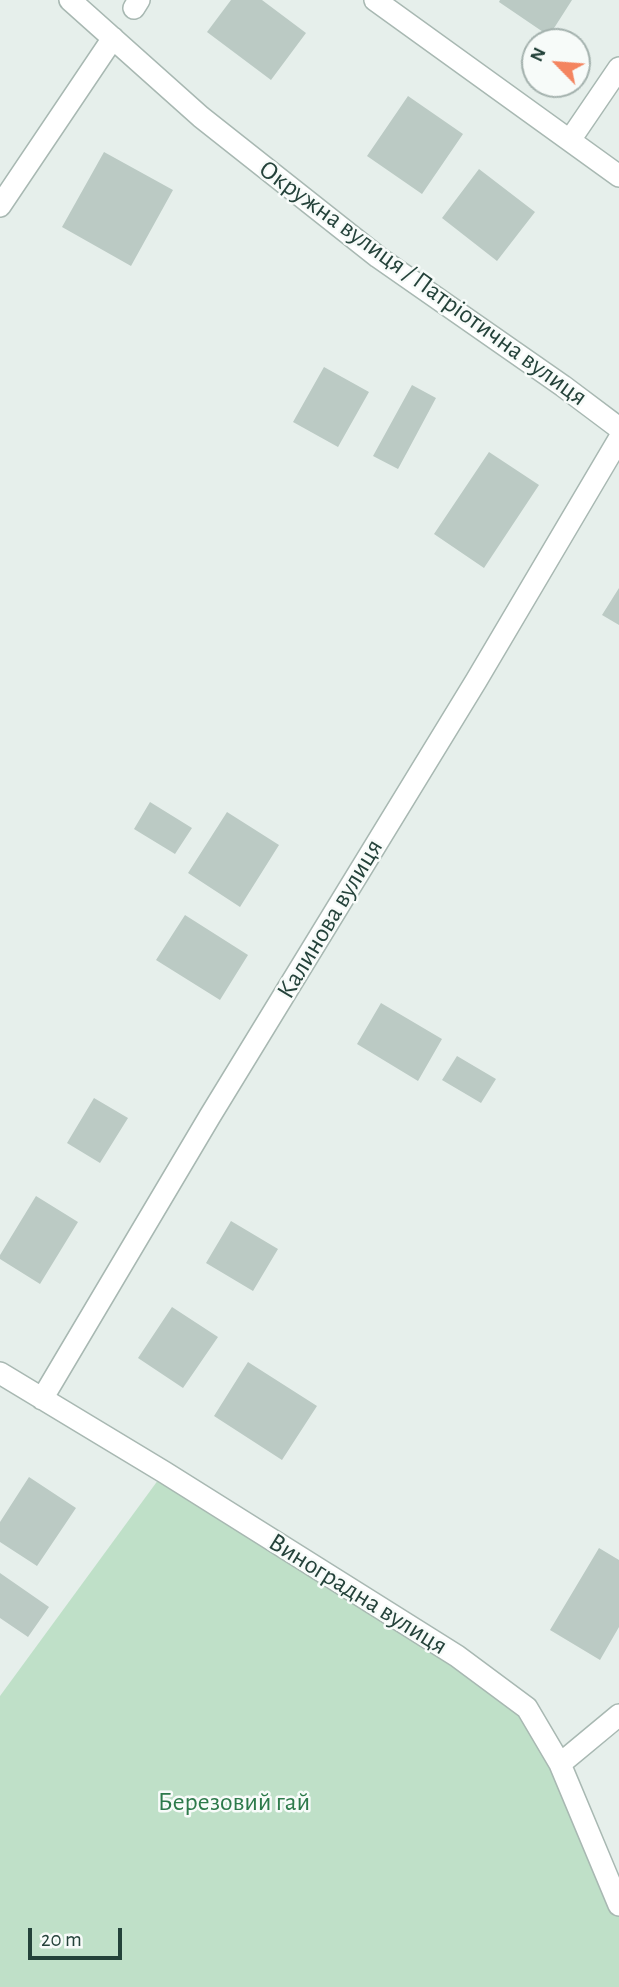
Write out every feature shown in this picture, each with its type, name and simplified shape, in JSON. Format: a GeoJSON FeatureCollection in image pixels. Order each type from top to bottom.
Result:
{"type":"FeatureCollection","features":[{"type":"Feature","properties":{"kind":"street","name":"Окружна вулиця / Патріотична вулиця"},"geometry":{"type":"LineString","coordinates":[[71,0],[201,117],[378,257],[619,428]]}},
{"type":"Feature","properties":{"kind":"street"},"geometry":{"type":"LineString","coordinates":[[375,0],[619,176]]}},
{"type":"Feature","properties":{"kind":"street"},"geometry":{"type":"LineString","coordinates":[[0,206],[113,38]]}},
{"type":"Feature","properties":{"kind":"street"},"geometry":{"type":"LineString","coordinates":[[570,140],[619,68]]}},
{"type":"Feature","properties":{"kind":"street","name":"Калинова вулиця"},"geometry":{"type":"LineString","coordinates":[[42,1399],[209,1116],[476,681],[619,439]]}},
{"type":"Feature","properties":{"kind":"street","name":"Виноградна вулиця"},"geometry":{"type":"LineString","coordinates":[[0,1373],[164,1472],[457,1656],[527,1709],[560,1764],[619,1905]]}},
{"type":"Feature","properties":{"kind":"street"},"geometry":{"type":"LineString","coordinates":[[560,1764],[619,1715]]}},
{"type":"Feature","properties":{"kind":"green space","name":"Березовий гай"},"geometry":{"type":"Polygon","coordinates":[[[164,1472],[527,1708],[619,1905],[619,1987],[0,1987],[0,1696],[164,1472]]]}},
{"type":"Feature","properties":{"kind":"building"},"geometry":{"type":"Polygon","coordinates":[[[231,0],[262,0],[306,33],[271,80],[207,32],[231,0]]]}},
{"type":"Feature","properties":{"kind":"building"},"geometry":{"type":"Polygon","coordinates":[[[572,0],[554,28],[537,28],[499,2],[572,0]]]}},
{"type":"Feature","properties":{"kind":"building"},"geometry":{"type":"Polygon","coordinates":[[[408,96],[463,134],[422,194],[367,156],[408,96]]]}},
{"type":"Feature","properties":{"kind":"building"},"geometry":{"type":"Polygon","coordinates":[[[104,152],[173,190],[131,266],[62,227],[104,152]]]}},
{"type":"Feature","properties":{"kind":"building"},"geometry":{"type":"Polygon","coordinates":[[[479,169],[535,212],[497,261],[442,218],[479,169]]]}},
{"type":"Feature","properties":{"kind":"building"},"geometry":{"type":"Polygon","coordinates":[[[324,367],[369,392],[338,447],[293,422],[324,367]]]}},
{"type":"Feature","properties":{"kind":"building"},"geometry":{"type":"Polygon","coordinates":[[[412,385],[436,398],[398,469],[373,456],[412,385]]]}},
{"type":"Feature","properties":{"kind":"building"},"geometry":{"type":"Polygon","coordinates":[[[489,452],[539,485],[484,568],[434,534],[489,452]]]}},
{"type":"Feature","properties":{"kind":"building"},"geometry":{"type":"Polygon","coordinates":[[[619,588],[619,625],[602,615],[619,588]]]}},
{"type":"Feature","properties":{"kind":"building"},"geometry":{"type":"Polygon","coordinates":[[[150,802],[192,828],[175,854],[134,829],[150,802]]]}},
{"type":"Feature","properties":{"kind":"building"},"geometry":{"type":"Polygon","coordinates":[[[227,812],[279,845],[240,907],[188,873],[227,812]]]}},
{"type":"Feature","properties":{"kind":"building"},"geometry":{"type":"Polygon","coordinates":[[[185,915],[248,955],[220,1000],[156,960],[185,915]]]}},
{"type":"Feature","properties":{"kind":"building"},"geometry":{"type":"Polygon","coordinates":[[[381,1003],[442,1039],[418,1081],[357,1044],[381,1003]]]}},
{"type":"Feature","properties":{"kind":"building"},"geometry":{"type":"Polygon","coordinates":[[[457,1056],[496,1079],[481,1103],[442,1080],[457,1056]]]}},
{"type":"Feature","properties":{"kind":"building"},"geometry":{"type":"Polygon","coordinates":[[[94,1098],[128,1118],[100,1163],[67,1143],[94,1098]]]}},
{"type":"Feature","properties":{"kind":"building"},"geometry":{"type":"Polygon","coordinates":[[[36,1196],[78,1222],[40,1284],[0,1259],[36,1196]]]}},
{"type":"Feature","properties":{"kind":"building"},"geometry":{"type":"Polygon","coordinates":[[[231,1221],[278,1249],[253,1291],[206,1263],[231,1221]]]}},
{"type":"Feature","properties":{"kind":"building"},"geometry":{"type":"Polygon","coordinates":[[[172,1307],[218,1337],[183,1388],[138,1358],[172,1307]]]}},
{"type":"Feature","properties":{"kind":"building"},"geometry":{"type":"Polygon","coordinates":[[[248,1362],[317,1406],[282,1460],[214,1416],[248,1362]]]}},
{"type":"Feature","properties":{"kind":"building"},"geometry":{"type":"Polygon","coordinates":[[[29,1477],[76,1508],[37,1566],[0,1542],[0,1522],[29,1477]]]}},
{"type":"Feature","properties":{"kind":"building"},"geometry":{"type":"Polygon","coordinates":[[[599,1548],[619,1560],[619,1627],[600,1660],[550,1630],[599,1548]]]}},
{"type":"Feature","properties":{"kind":"building"},"geometry":{"type":"Polygon","coordinates":[[[0,1573],[49,1607],[28,1637],[0,1618],[0,1573]]]}}]}
